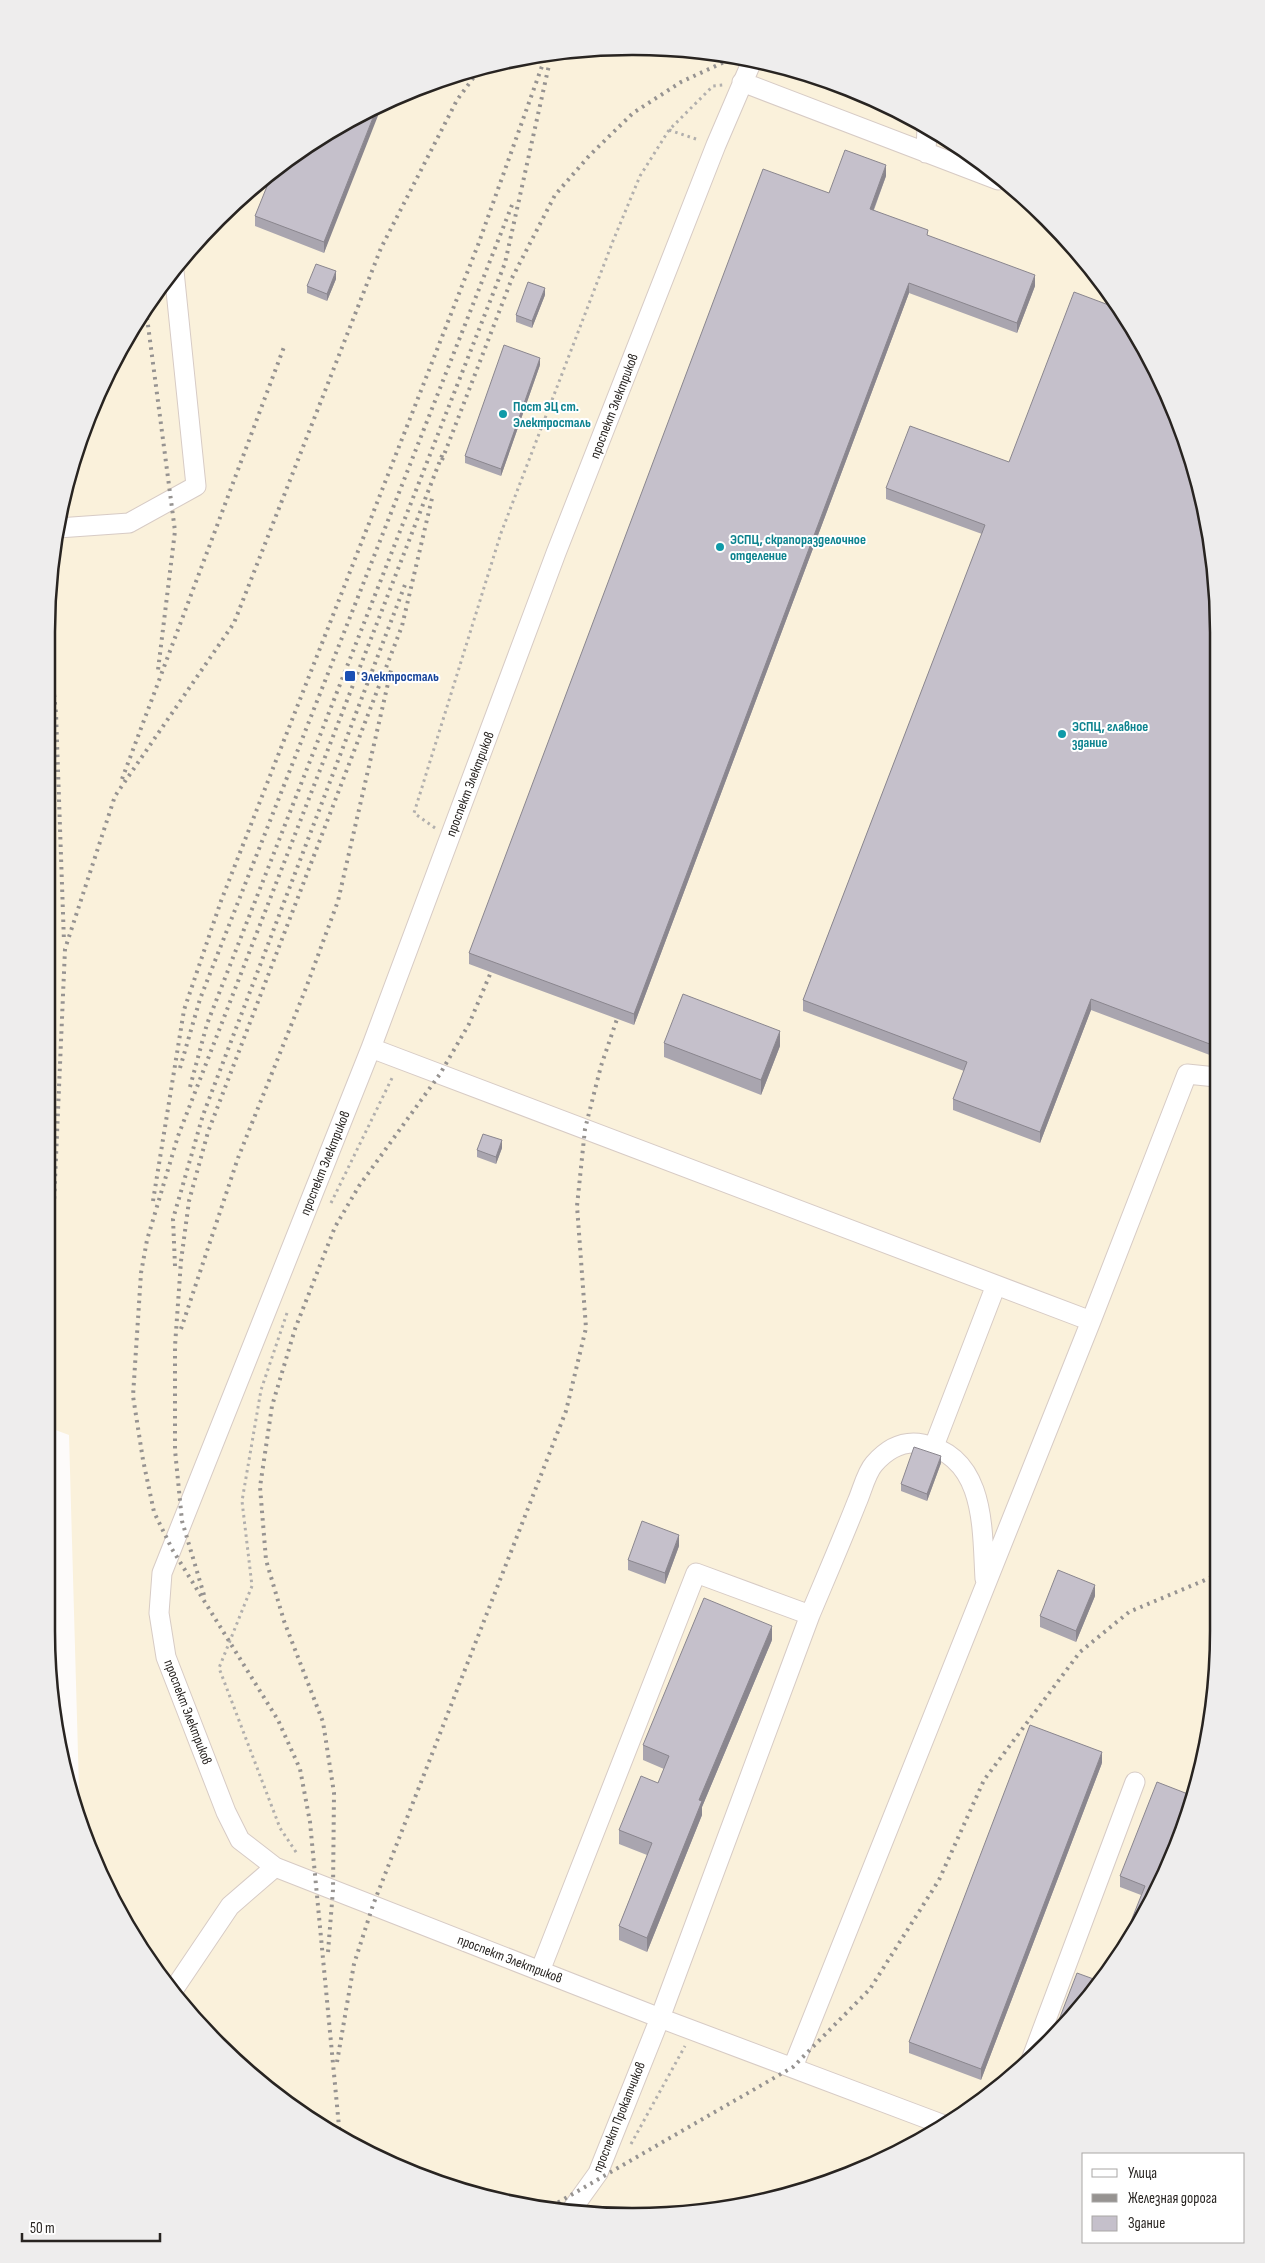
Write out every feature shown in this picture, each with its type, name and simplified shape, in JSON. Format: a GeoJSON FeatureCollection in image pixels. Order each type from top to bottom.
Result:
{"type":"FeatureCollection","features":[{"type":"Feature","properties":{"kind":"street","name":"проспект Электриков"},"geometry":{"type":"LineString","coordinates":[[749,67],[716,145],[556,553],[371,1048],[162,1573],[159,1613],[166,1657],[226,1812],[240,1840],[275,1866],[660,2018],[936,2122]]}},
{"type":"Feature","properties":{"kind":"street"},"geometry":{"type":"LineString","coordinates":[[742,82],[986,175]]}},
{"type":"Feature","properties":{"kind":"street"},"geometry":{"type":"LineString","coordinates":[[926,153],[927,136]]}},
{"type":"Feature","properties":{"kind":"street"},"geometry":{"type":"LineString","coordinates":[[65,528],[129,523],[196,486],[175,280]]}},
{"type":"Feature","properties":{"kind":"street"},"geometry":{"type":"LineString","coordinates":[[371,1048],[1091,1321]]}},
{"type":"Feature","properties":{"kind":"street"},"geometry":{"type":"LineString","coordinates":[[792,2067],[1091,1321],[1186,1074],[1210,1076]]}},
{"type":"Feature","properties":{"kind":"street"},"geometry":{"type":"LineString","coordinates":[[934,1446],[996,1285]]}},
{"type":"Feature","properties":{"kind":"street","name":"проспект Прокатчиков"},"geometry":{"type":"LineString","coordinates":[[575,2205],[598,2173],[660,2018],[810,1615],[873,1465],[898,1445],[912,1441],[934,1446],[957,1459],[968,1474],[981,1512],[985,1586]]}},
{"type":"Feature","properties":{"kind":"street"},"geometry":{"type":"LineString","coordinates":[[540,1971],[696,1574],[810,1615]]}},
{"type":"Feature","properties":{"kind":"street"},"geometry":{"type":"LineString","coordinates":[[1036,2043],[1135,1782]]}},
{"type":"Feature","properties":{"kind":"street"},"geometry":{"type":"LineString","coordinates":[[177,1985],[230,1906],[275,1866]]}},
{"type":"Feature","properties":{"kind":"path"},"geometry":{"type":"LineString","coordinates":[[449,839],[414,813],[501,533],[640,176],[669,130],[713,86],[742,82]]}},
{"type":"Feature","properties":{"kind":"path"},"geometry":{"type":"LineString","coordinates":[[669,130],[716,145]]}},
{"type":"Feature","properties":{"kind":"path"},"geometry":{"type":"LineString","coordinates":[[329,1207],[401,1060]]}},
{"type":"Feature","properties":{"kind":"path"},"geometry":{"type":"LineString","coordinates":[[290,1306],[261,1390],[242,1501],[252,1586],[220,1668],[280,1828],[301,1860],[307,1879]]}},
{"type":"Feature","properties":{"kind":"path"},"geometry":{"type":"LineString","coordinates":[[628,2150],[694,2030]]}},
{"type":"Feature","properties":{"kind":"shaded area"},"geometry":{"type":"Polygon","coordinates":[[[632,55],[670,56],[745,66],[818,86],[853,99],[921,132],[953,152],[984,174],[1041,224],[1091,281],[1133,344],[1166,412],[1190,483],[1199,520],[1209,595],[1209,1668],[1199,1743],[1179,1816],[1150,1886],[1133,1919],[1113,1951],[1091,1982],[1041,2039],[984,2089],[921,2131],[888,2148],[853,2164],[782,2188],[745,2197],[670,2207],[595,2207],[520,2197],[483,2188],[412,2164],[377,2148],[344,2131],[281,2089],[224,2039],[174,1982],[152,1951],[132,1919],[99,1851],[79,1793],[69,1435],[55,1430],[56,595],[66,520],[86,447],[115,377],[132,344],[152,312],[174,281],[224,224],[281,174],[312,152],[344,132],[412,99],[483,75],[520,66],[595,56],[632,55]]]}},
{"type":"Feature","properties":{"kind":"building"},"geometry":{"type":"Polygon","coordinates":[[[373,117],[324,242],[255,216],[267,185],[312,152],[373,117]]]}},
{"type":"Feature","properties":{"kind":"building","name":"ЭСПЦ, скрапоразделочное отделение"},"geometry":{"type":"Polygon","coordinates":[[[845,150],[886,165],[870,209],[928,230],[927,235],[1035,275],[1017,323],[909,283],[634,1014],[469,953],[763,169],[829,193],[845,150]]]}},
{"type":"Feature","properties":{"kind":"building"},"geometry":{"type":"Polygon","coordinates":[[[316,264],[336,271],[327,294],[307,286],[316,264]]]}},
{"type":"Feature","properties":{"kind":"building"},"geometry":{"type":"Polygon","coordinates":[[[528,282],[545,288],[532,321],[516,315],[528,282]]]}},
{"type":"Feature","properties":{"kind":"building","name":"ЭСПЦ, главное здание"},"geometry":{"type":"Polygon","coordinates":[[[1074,292],[1108,305],[1133,344],[1150,377],[1179,447],[1199,520],[1209,595],[1210,1044],[1091,999],[1040,1132],[953,1099],[967,1062],[803,1000],[985,525],[886,488],[910,426],[1009,462],[1074,292]]]}},
{"type":"Feature","properties":{"kind":"building","name":"Пост ЭЦ ст. Электросталь"},"geometry":{"type":"Polygon","coordinates":[[[504,345],[540,358],[501,469],[465,456],[504,345]]]}},
{"type":"Feature","properties":{"kind":"building"},"geometry":{"type":"Polygon","coordinates":[[[683,994],[780,1031],[761,1080],[664,1043],[683,994]]]}},
{"type":"Feature","properties":{"kind":"building"},"geometry":{"type":"Polygon","coordinates":[[[483,1134],[502,1140],[496,1157],[477,1150],[483,1134]]]}},
{"type":"Feature","properties":{"kind":"building"},"geometry":{"type":"Polygon","coordinates":[[[914,1447],[941,1456],[927,1494],[901,1484],[914,1447]]]}},
{"type":"Feature","properties":{"kind":"building"},"geometry":{"type":"Polygon","coordinates":[[[642,1521],[679,1535],[665,1573],[628,1560],[642,1521]]]}},
{"type":"Feature","properties":{"kind":"building"},"geometry":{"type":"Polygon","coordinates":[[[1058,1570],[1095,1585],[1076,1631],[1040,1616],[1058,1570]]]}},
{"type":"Feature","properties":{"kind":"building"},"geometry":{"type":"Polygon","coordinates":[[[704,1598],[772,1626],[699,1800],[702,1801],[647,1938],[619,1926],[652,1843],[619,1830],[641,1776],[658,1783],[669,1756],[643,1745],[704,1598]]]}},
{"type":"Feature","properties":{"kind":"building"},"geometry":{"type":"Polygon","coordinates":[[[1030,1725],[1102,1752],[981,2069],[909,2042],[1030,1725]]]}},
{"type":"Feature","properties":{"kind":"building"},"geometry":{"type":"Polygon","coordinates":[[[1157,1782],[1186,1793],[1166,1851],[1130,1924],[1145,1886],[1120,1876],[1157,1782]]]}},
{"type":"Feature","properties":{"kind":"building"},"geometry":{"type":"Polygon","coordinates":[[[1077,1973],[1093,1979],[1067,2011],[1059,2019],[1077,1973]]]}},
{"type":"Feature","properties":{"kind":"railway"},"geometry":{"type":"LineString","coordinates":[[153,1201],[184,1010],[221,901],[478,245],[543,62]]}},
{"type":"Feature","properties":{"kind":"railway"},"geometry":{"type":"LineString","coordinates":[[512,278],[555,195],[589,156],[633,113],[681,82],[723,62]]}},
{"type":"Feature","properties":{"kind":"railway"},"geometry":{"type":"LineString","coordinates":[[190,1087],[207,1024],[505,263],[549,65]]}},
{"type":"Feature","properties":{"kind":"railway"},"geometry":{"type":"LineString","coordinates":[[55,1180],[65,949],[115,796],[234,623],[381,248],[457,100],[473,78]]}},
{"type":"Feature","properties":{"kind":"railway"},"geometry":{"type":"LineString","coordinates":[[180,1068],[200,999],[512,205]]}},
{"type":"Feature","properties":{"kind":"railway"},"geometry":{"type":"LineString","coordinates":[[442,460],[514,273]]}},
{"type":"Feature","properties":{"kind":"railway"},"geometry":{"type":"LineString","coordinates":[[147,320],[175,531],[158,670]]}},
{"type":"Feature","properties":{"kind":"railway"},"geometry":{"type":"LineString","coordinates":[[122,779],[284,347]]}},
{"type":"Feature","properties":{"kind":"railway"},"geometry":{"type":"LineString","coordinates":[[339,2128],[310,1822],[300,1769],[278,1720],[172,1549],[154,1512],[143,1460],[133,1396],[141,1273],[147,1240],[178,1136],[443,453]]}},
{"type":"Feature","properties":{"kind":"railway"},"geometry":{"type":"LineString","coordinates":[[204,1595],[182,1521],[175,1450],[175,1346],[181,1261],[189,1201],[208,1132],[402,626],[433,494]]}},
{"type":"Feature","properties":{"kind":"railway"},"geometry":{"type":"LineString","coordinates":[[175,1266],[173,1219],[203,1115],[406,582]]}},
{"type":"Feature","properties":{"kind":"railway"},"geometry":{"type":"LineString","coordinates":[[181,1329],[238,1158],[306,988],[338,901],[392,666]]}},
{"type":"Feature","properties":{"kind":"railway"},"geometry":{"type":"LineString","coordinates":[[55,703],[64,942]]}},
{"type":"Feature","properties":{"kind":"railway"},"geometry":{"type":"LineString","coordinates":[[328,1952],[333,1890],[334,1793],[323,1722],[284,1621],[266,1560],[260,1487],[272,1406],[295,1329],[335,1227],[359,1186],[440,1074],[469,1024],[491,972]]}},
{"type":"Feature","properties":{"kind":"railway"},"geometry":{"type":"LineString","coordinates":[[337,2062],[354,1964],[373,1905],[566,1411],[586,1328],[577,1206],[585,1129],[601,1066],[617,1019]]}},
{"type":"Feature","properties":{"kind":"railway"},"geometry":{"type":"LineString","coordinates":[[557,2203],[793,2067],[870,1989],[939,1880],[984,1780],[1080,1652],[1129,1612],[1210,1578]]}},
{"type":"Feature","properties":{"kind":"place","name":"Пост ЭЦ ст. Электросталь"},"geometry":{"type":"Point","coordinates":[503,414]}},
{"type":"Feature","properties":{"kind":"place","name":"ЭСПЦ, скрапоразделочное отделение"},"geometry":{"type":"Point","coordinates":[720,547]}},
{"type":"Feature","properties":{"kind":"place","name":"Электросталь"},"geometry":{"type":"Point","coordinates":[350,676]}},
{"type":"Feature","properties":{"kind":"place","name":"ЭСПЦ, главное здание"},"geometry":{"type":"Point","coordinates":[1062,734]}}]}
